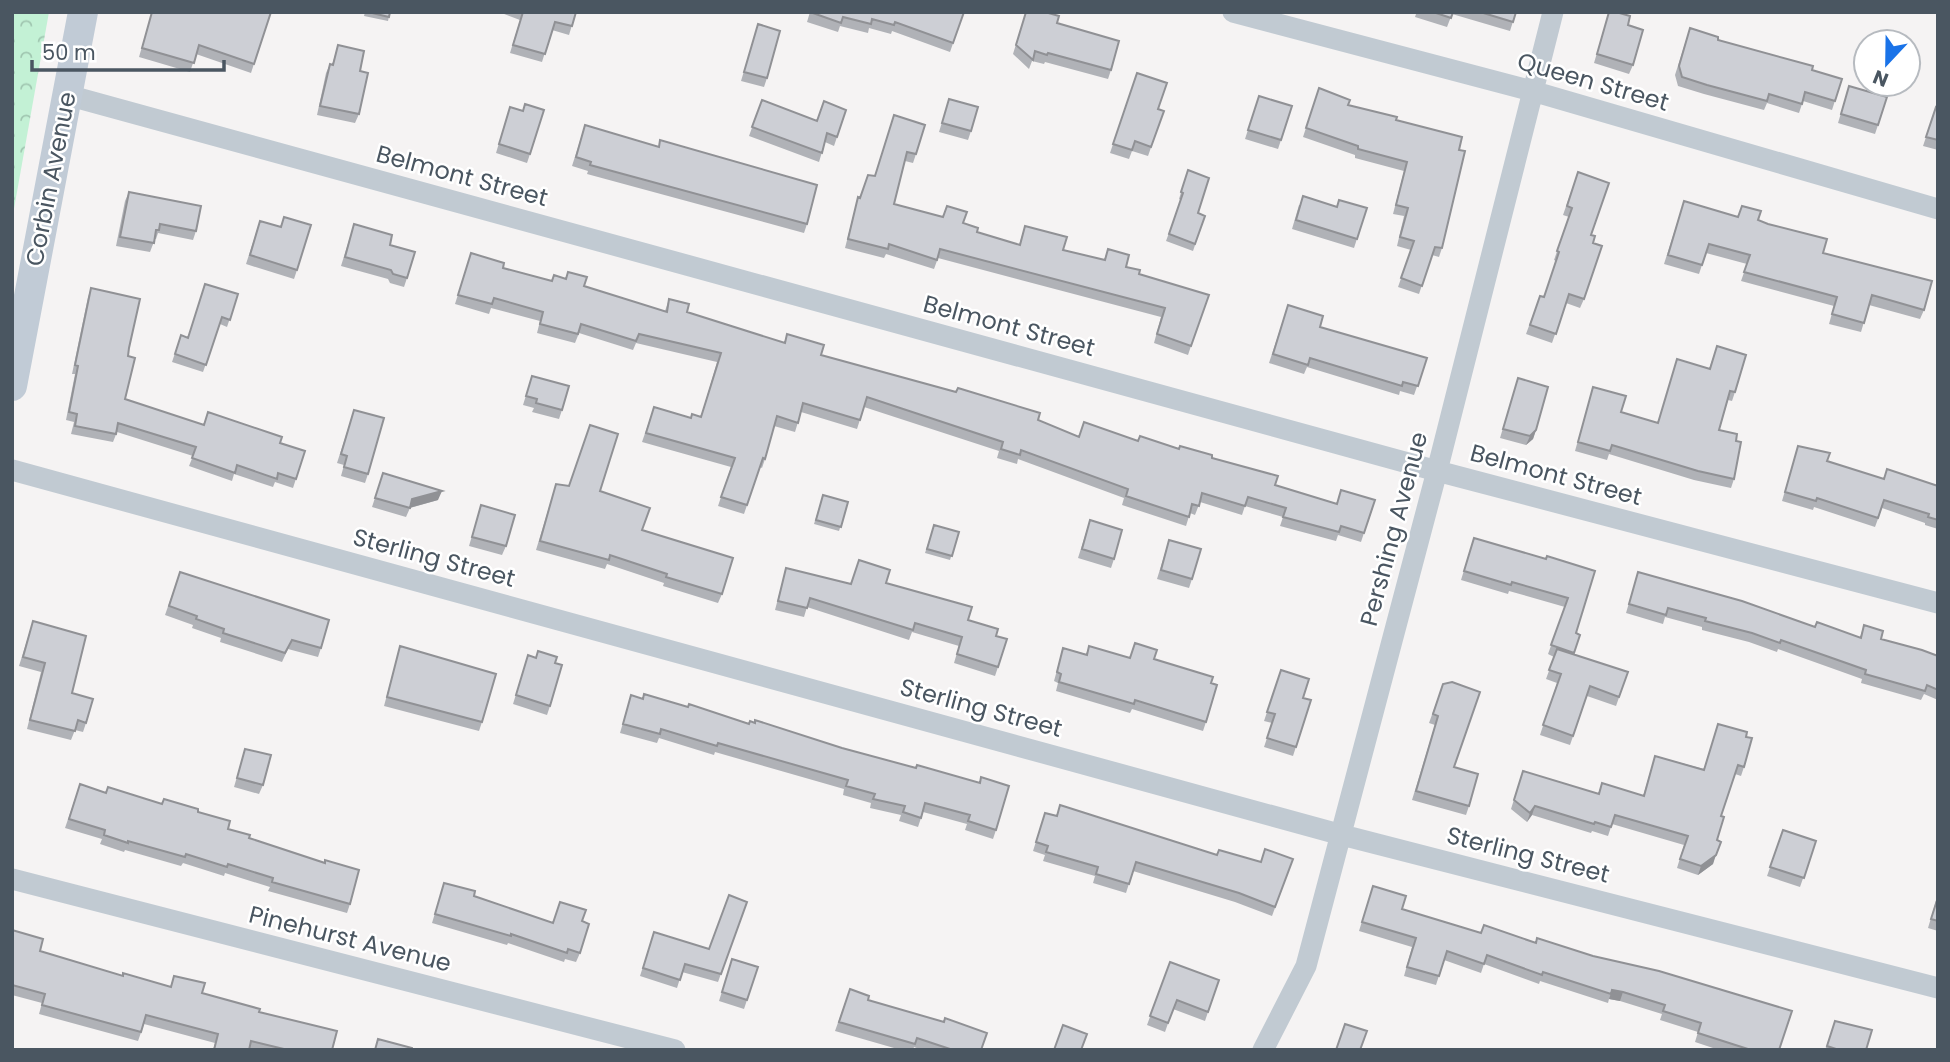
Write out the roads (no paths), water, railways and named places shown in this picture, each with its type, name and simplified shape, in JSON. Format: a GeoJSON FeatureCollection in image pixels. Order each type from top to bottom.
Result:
{"type":"FeatureCollection","features":[{"type":"Feature","properties":{"kind":"main road","name":"Corbin Avenue"},"geometry":{"type":"LineString","coordinates":[[12,386],[83,12]]}},
{"type":"Feature","properties":{"kind":"street","name":"Queen Street"},"geometry":{"type":"LineString","coordinates":[[1233,12],[1532,91],[1938,209]]}},
{"type":"Feature","properties":{"kind":"street","name":"Pershing Avenue"},"geometry":{"type":"LineString","coordinates":[[1263,1050],[1306,966],[1437,471],[1553,12]]}},
{"type":"Feature","properties":{"kind":"street","name":"Belmont Street"},"geometry":{"type":"LineString","coordinates":[[67,95],[1437,471],[1938,603]]}},
{"type":"Feature","properties":{"kind":"street","name":"Sterling Street"},"geometry":{"type":"LineString","coordinates":[[12,470],[1342,835],[1938,988]]}},
{"type":"Feature","properties":{"kind":"street","name":"Pinehurst Avenue"},"geometry":{"type":"LineString","coordinates":[[12,879],[675,1050]]}}]}
